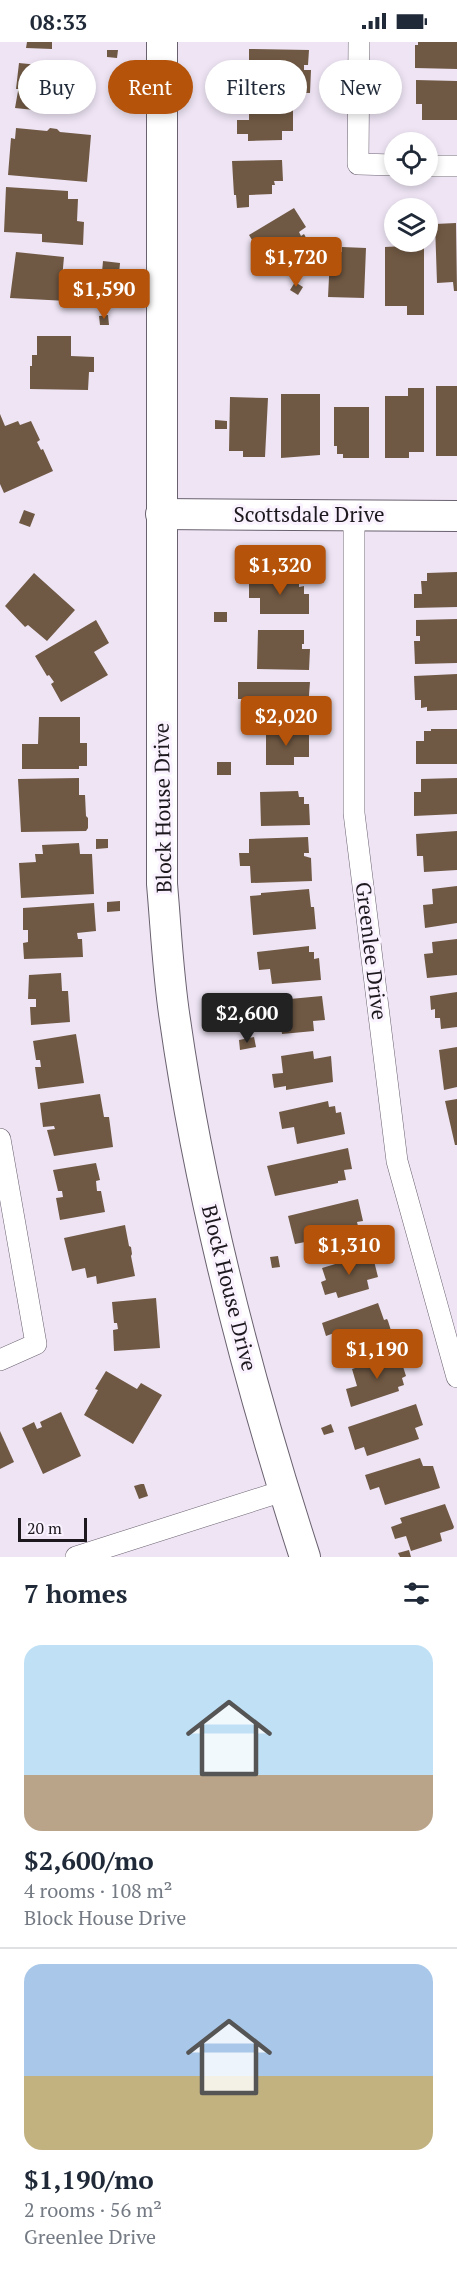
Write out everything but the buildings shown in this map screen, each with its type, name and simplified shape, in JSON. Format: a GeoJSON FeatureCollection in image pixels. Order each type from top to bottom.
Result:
{"type":"FeatureCollection","features":[{"type":"Feature","properties":{"kind":"street","name":"Block House Drive"},"geometry":{"type":"LineString","coordinates":[[162,42],[162,884],[174,1018],[196,1152],[230,1303],[304,1557]]}},
{"type":"Feature","properties":{"kind":"street"},"geometry":{"type":"LineString","coordinates":[[359,42],[358,164],[384,165]]}},
{"type":"Feature","properties":{"kind":"street"},"geometry":{"type":"LineString","coordinates":[[438,166],[457,166]]}},
{"type":"Feature","properties":{"kind":"street","name":"Scottsdale Drive"},"geometry":{"type":"LineString","coordinates":[[161,514],[457,516]]}},
{"type":"Feature","properties":{"kind":"street","name":"Greenlee Drive"},"geometry":{"type":"LineString","coordinates":[[354,516],[356,824],[397,1161],[457,1377]]}},
{"type":"Feature","properties":{"kind":"street"},"geometry":{"type":"LineString","coordinates":[[0,1139],[36,1344],[0,1360]]}},
{"type":"Feature","properties":{"kind":"street"},"geometry":{"type":"LineString","coordinates":[[76,1557],[283,1491]]}}]}
